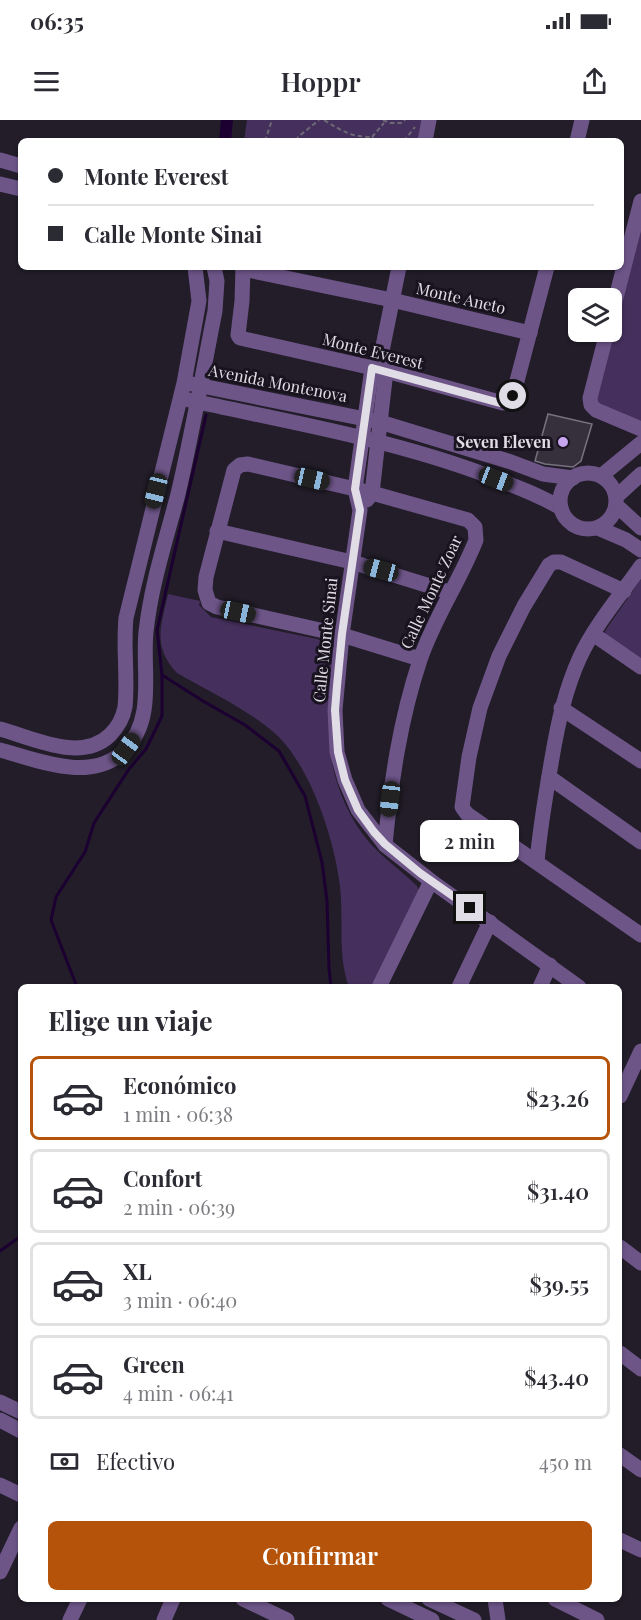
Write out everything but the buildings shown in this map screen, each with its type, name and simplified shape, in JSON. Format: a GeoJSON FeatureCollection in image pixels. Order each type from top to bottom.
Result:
{"type":"FeatureCollection","features":[{"type":"Feature","properties":{"kind":"street"},"geometry":{"type":"LineString","coordinates":[[579,138],[582,120]]}},
{"type":"Feature","properties":{"kind":"street"},"geometry":{"type":"LineString","coordinates":[[424,122],[425,138]]}},
{"type":"Feature","properties":{"kind":"street"},"geometry":{"type":"LineString","coordinates":[[0,160],[18,165]]}},
{"type":"Feature","properties":{"kind":"street"},"geometry":{"type":"LineString","coordinates":[[0,184],[18,188]]}},
{"type":"Feature","properties":{"kind":"street"},"geometry":{"type":"LineString","coordinates":[[624,268],[640,206]]}},
{"type":"Feature","properties":{"kind":"street"},"geometry":{"type":"LineString","coordinates":[[0,729],[54,745],[82,748],[96,745],[117,727],[124,708],[126,618],[182,390],[199,301],[195,270]]}},
{"type":"Feature","properties":{"kind":"street"},"geometry":{"type":"LineString","coordinates":[[0,750],[60,765],[90,767],[101,765],[116,758],[126,749],[141,724],[145,707],[145,642],[151,600],[178,494],[199,394],[215,311],[217,281],[215,270]]}},
{"type":"Feature","properties":{"kind":"street","name":"Monte Everest"},"geometry":{"type":"LineString","coordinates":[[243,270],[238,332],[240,338],[380,365],[503,404],[513,396],[530,333]]}},
{"type":"Feature","properties":{"kind":"street","name":"Monte Aneto"},"geometry":{"type":"LineString","coordinates":[[252,270],[530,333]]}},
{"type":"Feature","properties":{"kind":"street"},"geometry":{"type":"LineString","coordinates":[[360,510],[355,489],[362,438],[372,420],[398,270]]}},
{"type":"Feature","properties":{"kind":"street"},"geometry":{"type":"LineString","coordinates":[[530,333],[546,270]]}},
{"type":"Feature","properties":{"kind":"street"},"geometry":{"type":"LineString","coordinates":[[619,288],[623,270]]}},
{"type":"Feature","properties":{"kind":"street"},"geometry":{"type":"LineString","coordinates":[[604,342],[590,399],[591,405],[596,411],[641,429]]}},
{"type":"Feature","properties":{"kind":"street","name":"Avenida Montenova"},"geometry":{"type":"LineString","coordinates":[[182,390],[453,463],[538,495],[561,508]]}},
{"type":"Feature","properties":{"kind":"street","name":"Avenida Montenova"},"geometry":{"type":"LineString","coordinates":[[199,394],[372,420],[470,449],[543,474],[573,478]]}},
{"type":"Feature","properties":{"kind":"street"},"geometry":{"type":"LineString","coordinates":[[360,510],[372,493],[378,441],[372,420]]}},
{"type":"Feature","properties":{"kind":"street"},"geometry":{"type":"LineString","coordinates":[[601,477],[641,444]]}},
{"type":"Feature","properties":{"kind":"street"},"geometry":{"type":"LineString","coordinates":[[372,493],[248,464],[237,467],[232,474],[205,584],[208,603],[217,607],[342,634],[420,659]]}},
{"type":"Feature","properties":{"kind":"street"},"geometry":{"type":"LineString","coordinates":[[641,528],[616,501],[608,482],[601,477],[587,474],[573,478],[562,491],[561,508],[568,521],[582,529],[598,528],[626,540],[641,550]]}},
{"type":"Feature","properties":{"kind":"street"},"geometry":{"type":"LineString","coordinates":[[598,528],[610,519],[616,501],[641,474]]}},
{"type":"Feature","properties":{"kind":"street","name":"Calle Monte Zoar"},"geometry":{"type":"LineString","coordinates":[[372,493],[468,520],[476,531],[474,546],[450,592],[420,659],[398,744],[385,844]]}},
{"type":"Feature","properties":{"kind":"street","name":"Calle Monte Sinai"},"geometry":{"type":"LineString","coordinates":[[360,510],[342,634],[335,710],[338,752],[345,780],[358,810],[385,844],[431,881],[575,984]]}},
{"type":"Feature","properties":{"kind":"street"},"geometry":{"type":"LineString","coordinates":[[217,531],[352,562],[450,592]]}},
{"type":"Feature","properties":{"kind":"street"},"geometry":{"type":"LineString","coordinates":[[624,591],[561,562],[549,565],[524,606],[499,656],[480,708],[469,757],[462,807],[467,814],[641,935]]}},
{"type":"Feature","properties":{"kind":"street"},"geometry":{"type":"LineString","coordinates":[[537,862],[541,822],[561,708],[581,656],[593,634],[641,566]]}},
{"type":"Feature","properties":{"kind":"street"},"geometry":{"type":"LineString","coordinates":[[593,634],[641,667]]}},
{"type":"Feature","properties":{"kind":"street"},"geometry":{"type":"LineString","coordinates":[[561,708],[641,761]]}},
{"type":"Feature","properties":{"kind":"street"},"geometry":{"type":"LineString","coordinates":[[549,777],[641,843]]}},
{"type":"Feature","properties":{"kind":"street"},"geometry":{"type":"LineString","coordinates":[[380,984],[431,881]]}},
{"type":"Feature","properties":{"kind":"street"},"geometry":{"type":"LineString","coordinates":[[460,984],[490,922]]}},
{"type":"Feature","properties":{"kind":"street"},"geometry":{"type":"LineString","coordinates":[[541,984],[550,965]]}},
{"type":"Feature","properties":{"kind":"street"},"geometry":{"type":"LineString","coordinates":[[622,1092],[641,1051]]}},
{"type":"Feature","properties":{"kind":"street"},"geometry":{"type":"LineString","coordinates":[[622,1249],[641,1263]]}},
{"type":"Feature","properties":{"kind":"street"},"geometry":{"type":"LineString","coordinates":[[622,1355],[641,1369]]}},
{"type":"Feature","properties":{"kind":"street"},"geometry":{"type":"LineString","coordinates":[[0,1402],[18,1411]]}},
{"type":"Feature","properties":{"kind":"street"},"geometry":{"type":"LineString","coordinates":[[0,1420],[18,1429]]}},
{"type":"Feature","properties":{"kind":"street"},"geometry":{"type":"LineString","coordinates":[[622,1456],[641,1470]]}},
{"type":"Feature","properties":{"kind":"street"},"geometry":{"type":"LineString","coordinates":[[0,1485],[18,1494]]}},
{"type":"Feature","properties":{"kind":"street"},"geometry":{"type":"LineString","coordinates":[[0,1572],[18,1534]]}},
{"type":"Feature","properties":{"kind":"street"},"geometry":{"type":"LineString","coordinates":[[622,1541],[641,1550]]}},
{"type":"Feature","properties":{"kind":"street"},"geometry":{"type":"LineString","coordinates":[[70,1620],[79,1602]]}},
{"type":"Feature","properties":{"kind":"street"},"geometry":{"type":"LineString","coordinates":[[164,1620],[172,1602]]}},
{"type":"Feature","properties":{"kind":"street"},"geometry":{"type":"LineString","coordinates":[[247,1602],[261,1614],[287,1620]]}},
{"type":"Feature","properties":{"kind":"street"},"geometry":{"type":"LineString","coordinates":[[394,1602],[432,1620]]}},
{"type":"Feature","properties":{"kind":"street"},"geometry":{"type":"LineString","coordinates":[[435,1602],[474,1620]]}},
{"type":"Feature","properties":{"kind":"street"},"geometry":{"type":"LineString","coordinates":[[495,1602],[498,1620]]}},
{"type":"Feature","properties":{"kind":"street"},"geometry":{"type":"LineString","coordinates":[[561,1602],[597,1620]]}},
{"type":"Feature","properties":{"kind":"path"},"geometry":{"type":"LineString","coordinates":[[267,138],[272,120]]}},
{"type":"Feature","properties":{"kind":"path"},"geometry":{"type":"LineString","coordinates":[[298,138],[319,120]]}},
{"type":"Feature","properties":{"kind":"path"},"geometry":{"type":"LineString","coordinates":[[324,120],[345,133],[357,137],[372,137],[384,121],[402,123],[407,120]]}},
{"type":"Feature","properties":{"kind":"path"},"geometry":{"type":"LineString","coordinates":[[407,138],[412,129],[424,122]]}},
{"type":"Feature","properties":{"kind":"shaded area"},"geometry":{"type":"Polygon","coordinates":[[[247,120],[424,120],[421,138],[244,138],[247,120]]]}},
{"type":"Feature","properties":{"kind":"shaded area"},"geometry":{"type":"Polygon","coordinates":[[[641,223],[641,421],[601,410],[595,399],[610,342],[622,342],[622,296],[641,223]]]}},
{"type":"Feature","properties":{"kind":"shaded area"},"geometry":{"type":"Polygon","coordinates":[[[641,579],[641,661],[605,636],[605,631],[641,579]]]}},
{"type":"Feature","properties":{"kind":"shaded area"},"geometry":{"type":"Polygon","coordinates":[[[168,594],[200,601],[199,605],[211,617],[317,639],[328,644],[333,650],[329,736],[332,764],[340,792],[360,831],[381,854],[417,886],[419,891],[373,984],[348,984],[345,975],[337,868],[326,825],[308,780],[285,743],[271,730],[237,707],[177,673],[169,663],[161,645],[163,616],[168,594]]]}},
{"type":"Feature","properties":{"kind":"waterway"},"geometry":{"type":"LineString","coordinates":[[225,138],[227,120]]}},
{"type":"Feature","properties":{"kind":"waterway"},"geometry":{"type":"LineString","coordinates":[[76,984],[51,920],[56,897],[85,852],[94,823],[129,769],[146,749],[162,716],[162,675],[157,630],[206,415]]}},
{"type":"Feature","properties":{"kind":"waterway"},"geometry":{"type":"LineString","coordinates":[[162,675],[245,725],[279,751],[305,796],[322,862],[327,901],[331,984]]}},
{"type":"Feature","properties":{"kind":"waterway"},"geometry":{"type":"LineString","coordinates":[[0,1251],[18,1238]]}},
{"type":"Feature","properties":{"kind":"place","name":"Seven Eleven"},"geometry":{"type":"Point","coordinates":[563,442]}},
{"type":"Feature","properties":{"kind":"route"},"geometry":{"type":"LineString","coordinates":[[470,908],[431,881],[385,844],[358,810],[345,780],[338,752],[335,732],[337,686],[360,510],[355,489],[372,368],[503,404],[513,396]]}}]}
